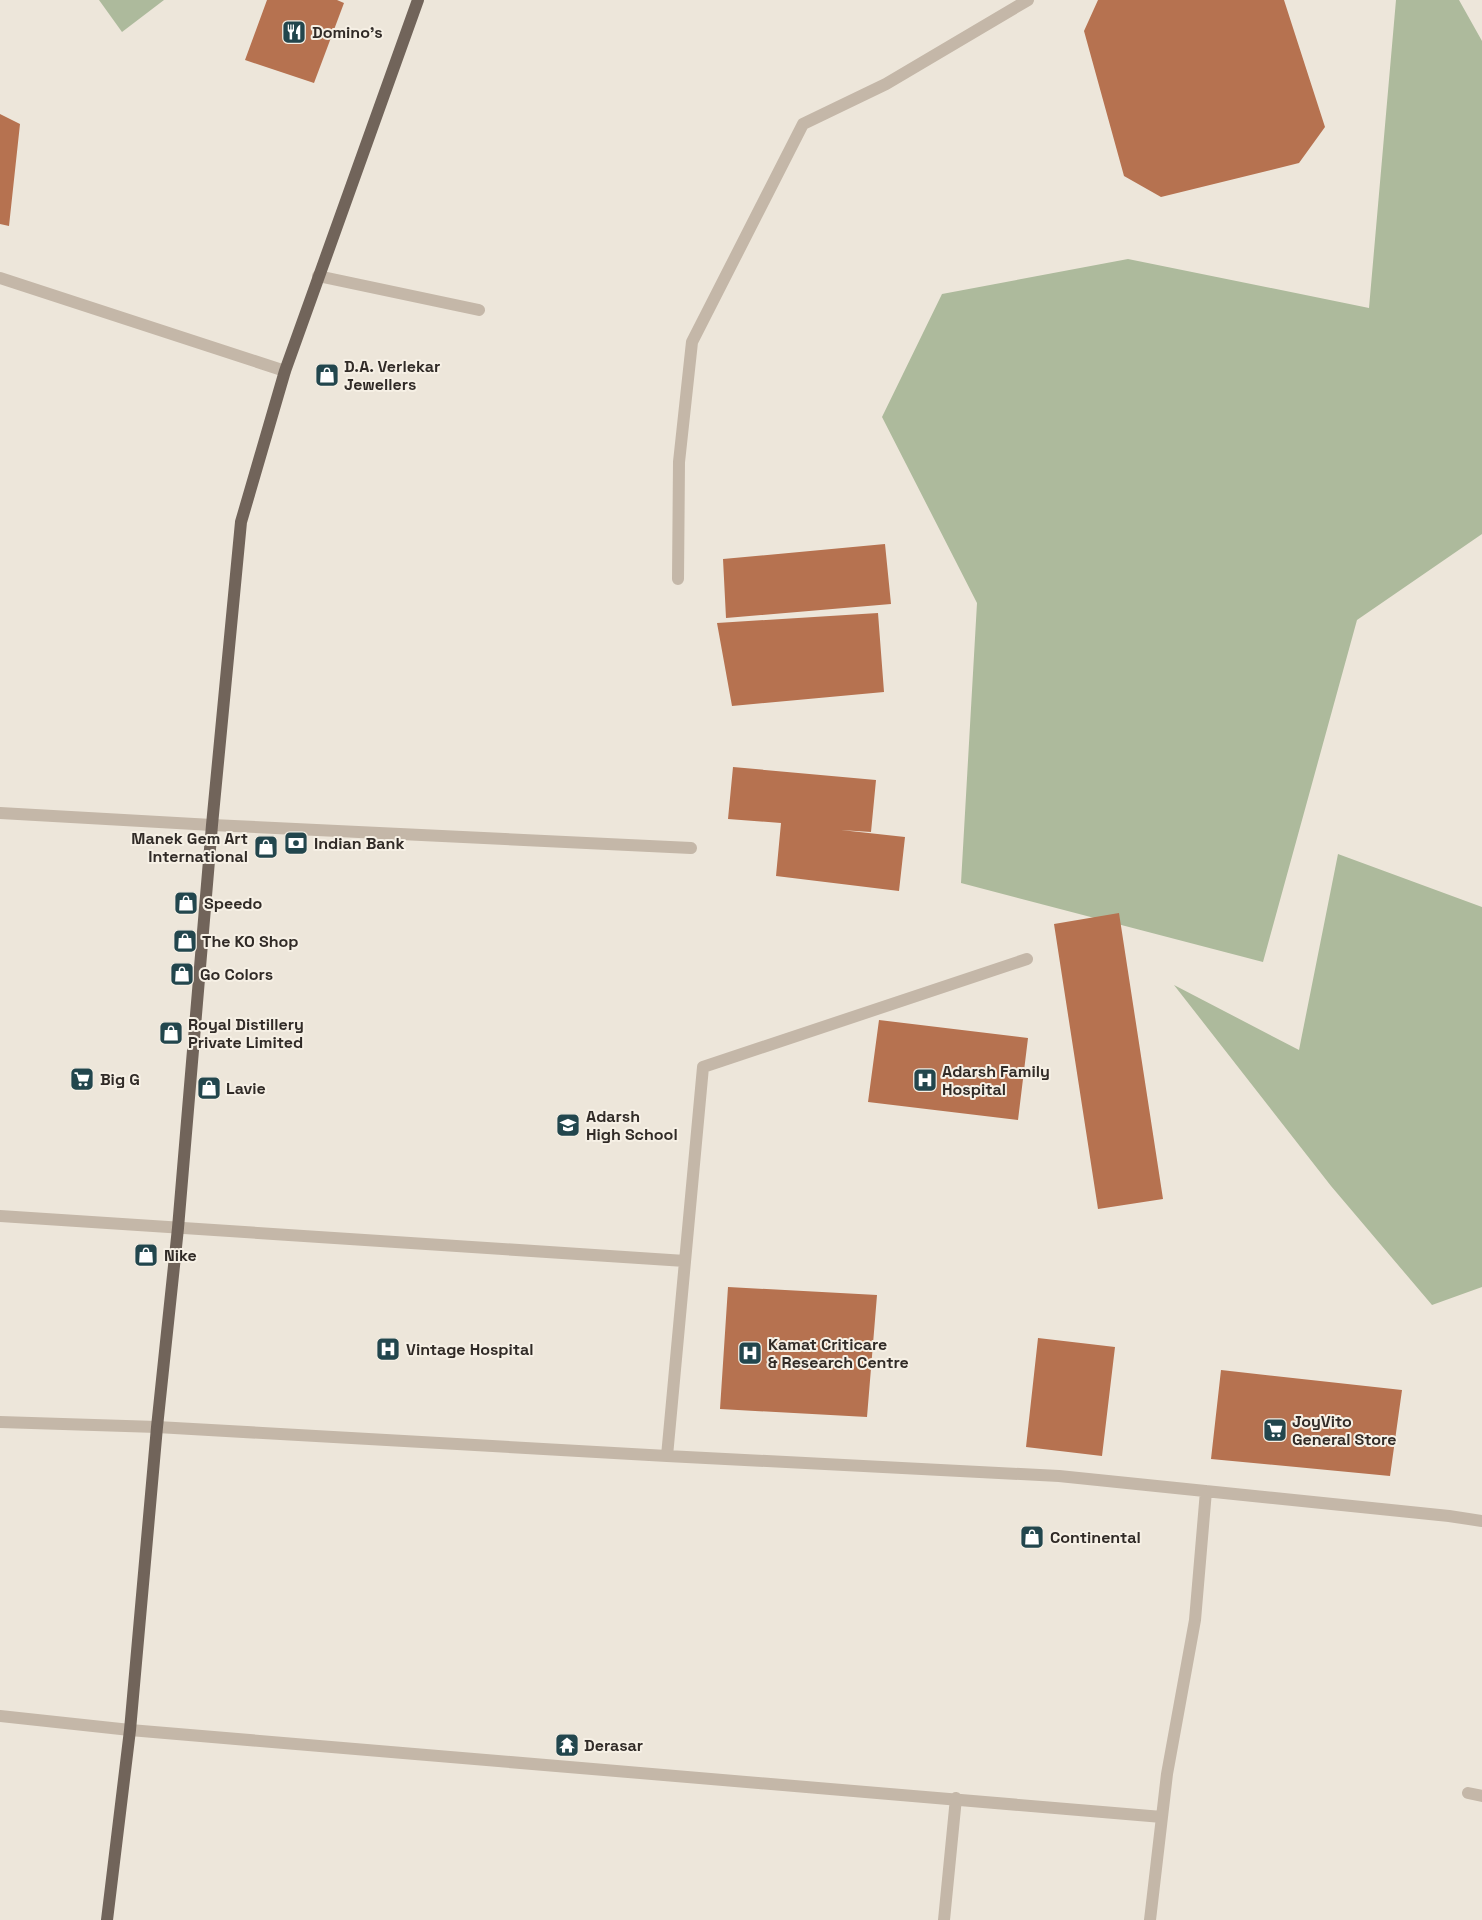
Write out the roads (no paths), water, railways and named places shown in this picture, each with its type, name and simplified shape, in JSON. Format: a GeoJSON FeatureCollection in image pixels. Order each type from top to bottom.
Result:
{"type":"FeatureCollection","features":[{"type":"Feature","properties":{"kind":"main road"},"geometry":{"type":"LineString","coordinates":[[107,1920],[130,1730],[157,1427],[178,1228],[212,825],[241,522],[285,371],[418,0]]}},
{"type":"Feature","properties":{"kind":"street"},"geometry":{"type":"LineString","coordinates":[[678,579],[679,462],[692,342],[804,124],[886,84],[1028,0]]}},
{"type":"Feature","properties":{"kind":"street"},"geometry":{"type":"LineString","coordinates":[[318,276],[479,310]]}},
{"type":"Feature","properties":{"kind":"street"},"geometry":{"type":"LineString","coordinates":[[0,278],[285,371]]}},
{"type":"Feature","properties":{"kind":"street"},"geometry":{"type":"LineString","coordinates":[[0,813],[691,848]]}},
{"type":"Feature","properties":{"kind":"street"},"geometry":{"type":"LineString","coordinates":[[667,1456],[703,1067],[1027,959]]}},
{"type":"Feature","properties":{"kind":"street"},"geometry":{"type":"LineString","coordinates":[[0,1216],[685,1261]]}},
{"type":"Feature","properties":{"kind":"street"},"geometry":{"type":"LineString","coordinates":[[0,1422],[157,1427],[1059,1476],[1482,1521]]}},
{"type":"Feature","properties":{"kind":"street"},"geometry":{"type":"LineString","coordinates":[[1150,1920],[1167,1774],[1195,1620],[1206,1491]]}},
{"type":"Feature","properties":{"kind":"street"},"geometry":{"type":"LineString","coordinates":[[0,1716],[130,1730],[956,1798],[1162,1817]]}},
{"type":"Feature","properties":{"kind":"street"},"geometry":{"type":"LineString","coordinates":[[1468,1793],[1482,1796]]}},
{"type":"Feature","properties":{"kind":"street"},"geometry":{"type":"LineString","coordinates":[[944,1920],[956,1798]]}},
{"type":"Feature","properties":{"kind":"place","name":"Domino's"},"geometry":{"type":"Point","coordinates":[294,32]}},
{"type":"Feature","properties":{"kind":"place","name":"D.A. Verlekar Jewellers"},"geometry":{"type":"Point","coordinates":[327,375]}},
{"type":"Feature","properties":{"kind":"place","name":"Indian Bank"},"geometry":{"type":"Point","coordinates":[296,843]}},
{"type":"Feature","properties":{"kind":"place","name":"Manek Gem Art International"},"geometry":{"type":"Point","coordinates":[266,847]}},
{"type":"Feature","properties":{"kind":"place","name":"Speedo"},"geometry":{"type":"Point","coordinates":[186,903]}},
{"type":"Feature","properties":{"kind":"place","name":"The KO Shop"},"geometry":{"type":"Point","coordinates":[185,941]}},
{"type":"Feature","properties":{"kind":"place","name":"Go Colors"},"geometry":{"type":"Point","coordinates":[182,974]}},
{"type":"Feature","properties":{"kind":"place","name":"Royal Distillery Private Limited"},"geometry":{"type":"Point","coordinates":[171,1033]}},
{"type":"Feature","properties":{"kind":"place","name":"Big G"},"geometry":{"type":"Point","coordinates":[82,1079]}},
{"type":"Feature","properties":{"kind":"place","name":"Adarsh Family Hospital"},"geometry":{"type":"Point","coordinates":[925,1080]}},
{"type":"Feature","properties":{"kind":"place","name":"Lavie"},"geometry":{"type":"Point","coordinates":[209,1088]}},
{"type":"Feature","properties":{"kind":"place","name":"Adarsh High School"},"geometry":{"type":"Point","coordinates":[568,1125]}},
{"type":"Feature","properties":{"kind":"place","name":"Nike"},"geometry":{"type":"Point","coordinates":[146,1255]}},
{"type":"Feature","properties":{"kind":"place","name":"Vintage Hospital"},"geometry":{"type":"Point","coordinates":[388,1349]}},
{"type":"Feature","properties":{"kind":"place","name":"Kamat Criticare & Research Centre"},"geometry":{"type":"Point","coordinates":[750,1353]}},
{"type":"Feature","properties":{"kind":"place","name":"JoyVito General Store"},"geometry":{"type":"Point","coordinates":[1275,1430]}},
{"type":"Feature","properties":{"kind":"place","name":"Continental"},"geometry":{"type":"Point","coordinates":[1032,1537]}},
{"type":"Feature","properties":{"kind":"place","name":"Derasar"},"geometry":{"type":"Point","coordinates":[567,1745]}}]}
